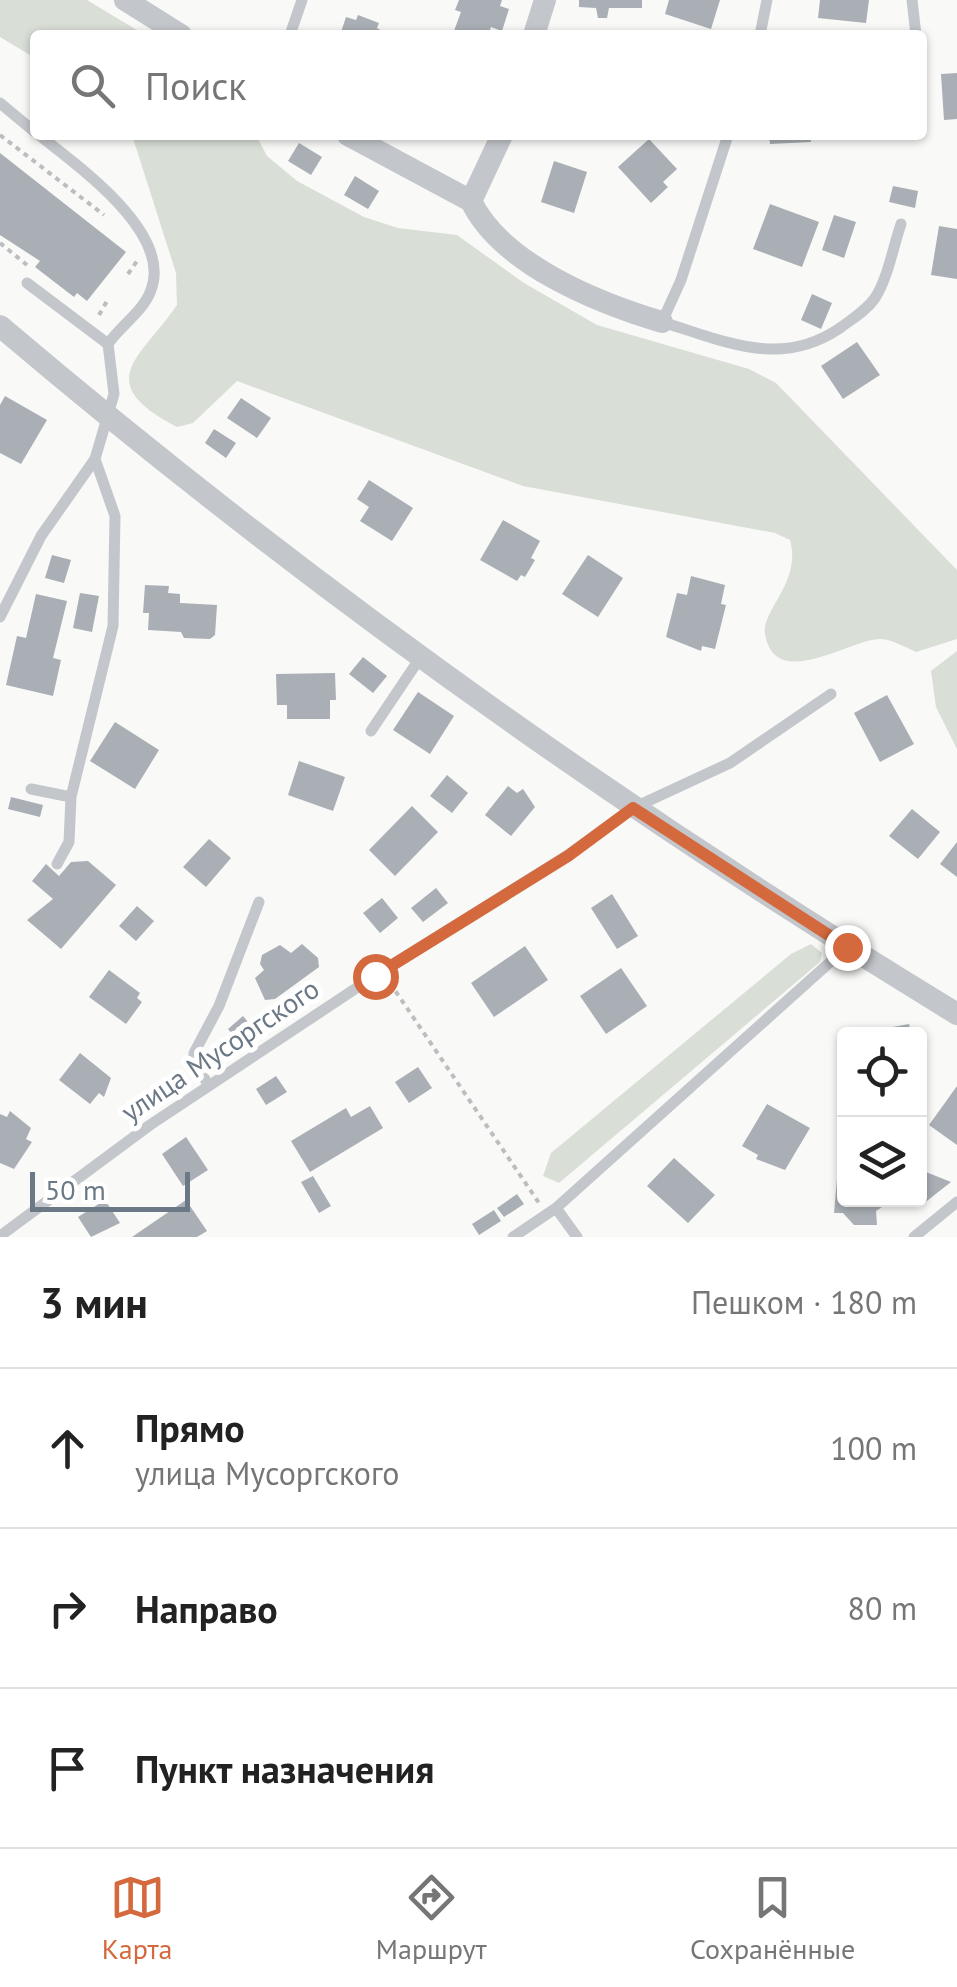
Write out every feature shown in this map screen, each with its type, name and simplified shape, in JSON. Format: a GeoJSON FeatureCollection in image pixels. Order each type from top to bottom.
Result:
{"type":"FeatureCollection","features":[{"type":"Feature","properties":{"kind":"street"},"geometry":{"type":"LineString","coordinates":[[126,0],[173,30]]}},
{"type":"Feature","properties":{"kind":"street"},"geometry":{"type":"LineString","coordinates":[[536,30],[546,0]]}},
{"type":"Feature","properties":{"kind":"street"},"geometry":{"type":"LineString","coordinates":[[357,140],[471,201],[479,217],[514,255],[623,310],[662,322]]}},
{"type":"Feature","properties":{"kind":"street"},"geometry":{"type":"LineString","coordinates":[[471,201],[500,140]]}},
{"type":"Feature","properties":{"kind":"street"},"geometry":{"type":"LineString","coordinates":[[0,326],[110,418],[422,656],[633,808],[957,1014]]}},
{"type":"Feature","properties":{"kind":"lane"},"geometry":{"type":"LineString","coordinates":[[292,30],[302,0]]}},
{"type":"Feature","properties":{"kind":"lane"},"geometry":{"type":"LineString","coordinates":[[761,30],[766,0]]}},
{"type":"Feature","properties":{"kind":"lane"},"geometry":{"type":"LineString","coordinates":[[912,0],[915,30]]}},
{"type":"Feature","properties":{"kind":"lane"},"geometry":{"type":"LineString","coordinates":[[0,103],[30,127]]}},
{"type":"Feature","properties":{"kind":"lane"},"geometry":{"type":"LineString","coordinates":[[46,140],[121,202],[154,266],[152,288],[108,344]]}},
{"type":"Feature","properties":{"kind":"lane"},"geometry":{"type":"LineString","coordinates":[[726,140],[681,280],[662,322],[748,348],[774,350],[816,344],[859,315],[876,296],[901,224]]}},
{"type":"Feature","properties":{"kind":"lane"},"geometry":{"type":"LineString","coordinates":[[0,617],[41,536],[95,459],[110,418],[114,372],[108,344],[27,283]]}},
{"type":"Feature","properties":{"kind":"lane"},"geometry":{"type":"LineString","coordinates":[[57,864],[69,842],[71,797],[113,626],[115,516],[95,459]]}},
{"type":"Feature","properties":{"kind":"lane"},"geometry":{"type":"LineString","coordinates":[[371,731],[422,656]]}},
{"type":"Feature","properties":{"kind":"lane","name":"улица Мусоргского"},"geometry":{"type":"LineString","coordinates":[[5,1235],[210,1086],[382,971],[568,856],[633,808],[730,763],[830,694]]}},
{"type":"Feature","properties":{"kind":"lane"},"geometry":{"type":"LineString","coordinates":[[31,789],[71,797]]}},
{"type":"Feature","properties":{"kind":"lane"},"geometry":{"type":"LineString","coordinates":[[210,1086],[194,1061],[194,1052],[219,1006],[259,902]]}},
{"type":"Feature","properties":{"kind":"lane"},"geometry":{"type":"LineString","coordinates":[[513,1237],[551,1211],[847,947]]}},
{"type":"Feature","properties":{"kind":"lane"},"geometry":{"type":"LineString","coordinates":[[914,1237],[957,1202]]}},
{"type":"Feature","properties":{"kind":"lane"},"geometry":{"type":"LineString","coordinates":[[551,1211],[577,1237]]}},
{"type":"Feature","properties":{"kind":"path"},"geometry":{"type":"LineString","coordinates":[[0,135],[109,218]]}},
{"type":"Feature","properties":{"kind":"path"},"geometry":{"type":"LineString","coordinates":[[0,243],[23,262]]}},
{"type":"Feature","properties":{"kind":"path"},"geometry":{"type":"LineString","coordinates":[[128,274],[139,258],[143,278]]}},
{"type":"Feature","properties":{"kind":"path"},"geometry":{"type":"LineString","coordinates":[[84,310],[99,321],[107,301]]}},
{"type":"Feature","properties":{"kind":"path"},"geometry":{"type":"LineString","coordinates":[[382,971],[551,1211]]}},
{"type":"Feature","properties":{"kind":"shaded area"},"geometry":{"type":"Polygon","coordinates":[[[0,0],[87,0],[137,30],[30,30],[30,55],[0,37],[0,0]]]}},
{"type":"Feature","properties":{"kind":"shaded area"},"geometry":{"type":"Polygon","coordinates":[[[134,140],[259,140],[267,156],[297,181],[364,217],[398,228],[457,235],[524,283],[597,325],[749,369],[776,383],[957,570],[957,639],[916,652],[880,639],[815,659],[783,660],[772,651],[765,634],[765,625],[791,569],[790,540],[775,533],[523,486],[237,381],[193,423],[177,427],[151,411],[135,396],[129,383],[138,355],[177,305],[176,273],[134,140]]]}},
{"type":"Feature","properties":{"kind":"shaded area"},"geometry":{"type":"Polygon","coordinates":[[[957,651],[957,749],[936,707],[931,671],[957,651]]]}},
{"type":"Feature","properties":{"kind":"shaded area"},"geometry":{"type":"Polygon","coordinates":[[[811,944],[822,953],[820,962],[559,1183],[543,1176],[551,1153],[791,954],[811,944]]]}},
{"type":"Feature","properties":{"kind":"building"},"geometry":{"type":"Polygon","coordinates":[[[459,0],[502,0],[500,6],[509,9],[502,30],[454,30],[461,12],[455,10],[459,0]]]}},
{"type":"Feature","properties":{"kind":"building"},"geometry":{"type":"Polygon","coordinates":[[[579,0],[642,0],[642,8],[609,8],[607,18],[598,18],[596,8],[579,7],[579,0]]]}},
{"type":"Feature","properties":{"kind":"building"},"geometry":{"type":"Polygon","coordinates":[[[669,0],[720,0],[711,29],[665,14],[669,0]]]}},
{"type":"Feature","properties":{"kind":"building"},"geometry":{"type":"Polygon","coordinates":[[[820,0],[869,0],[866,23],[818,18],[820,0]]]}},
{"type":"Feature","properties":{"kind":"building"},"geometry":{"type":"Polygon","coordinates":[[[358,15],[379,23],[380,30],[342,30],[346,17],[356,20],[358,15]]]}},
{"type":"Feature","properties":{"kind":"building"},"geometry":{"type":"Polygon","coordinates":[[[957,73],[957,119],[944,120],[941,74],[957,73]]]}},
{"type":"Feature","properties":{"kind":"building"},"geometry":{"type":"Polygon","coordinates":[[[650,140],[677,169],[663,182],[668,187],[651,203],[618,167],[650,140]]]}},
{"type":"Feature","properties":{"kind":"building"},"geometry":{"type":"Polygon","coordinates":[[[770,140],[811,142],[770,144],[770,140]]]}},
{"type":"Feature","properties":{"kind":"building"},"geometry":{"type":"Polygon","coordinates":[[[299,143],[322,157],[311,175],[288,161],[299,143]]]}},
{"type":"Feature","properties":{"kind":"building"},"geometry":{"type":"Polygon","coordinates":[[[0,153],[126,252],[87,301],[77,293],[74,297],[35,267],[40,261],[0,235],[0,153]]]}},
{"type":"Feature","properties":{"kind":"building"},"geometry":{"type":"Polygon","coordinates":[[[554,161],[587,172],[574,213],[541,202],[554,161]]]}},
{"type":"Feature","properties":{"kind":"building"},"geometry":{"type":"Polygon","coordinates":[[[355,176],[379,191],[368,209],[344,195],[355,176]]]}},
{"type":"Feature","properties":{"kind":"building"},"geometry":{"type":"Polygon","coordinates":[[[893,186],[918,191],[915,208],[889,202],[893,186]]]}},
{"type":"Feature","properties":{"kind":"building"},"geometry":{"type":"Polygon","coordinates":[[[770,204],[819,222],[802,267],[753,249],[770,204]]]}},
{"type":"Feature","properties":{"kind":"building"},"geometry":{"type":"Polygon","coordinates":[[[834,215],[856,222],[844,258],[822,250],[834,215]]]}},
{"type":"Feature","properties":{"kind":"building"},"geometry":{"type":"Polygon","coordinates":[[[939,226],[957,229],[957,279],[931,275],[939,226]]]}},
{"type":"Feature","properties":{"kind":"building"},"geometry":{"type":"Polygon","coordinates":[[[812,294],[832,303],[821,329],[801,320],[812,294]]]}},
{"type":"Feature","properties":{"kind":"building"},"geometry":{"type":"Polygon","coordinates":[[[857,342],[880,375],[843,399],[821,366],[857,342]]]}},
{"type":"Feature","properties":{"kind":"building"},"geometry":{"type":"Polygon","coordinates":[[[5,396],[47,420],[21,464],[0,453],[0,405],[5,396]]]}},
{"type":"Feature","properties":{"kind":"building"},"geometry":{"type":"Polygon","coordinates":[[[241,398],[271,418],[257,438],[227,418],[241,398]]]}},
{"type":"Feature","properties":{"kind":"building"},"geometry":{"type":"Polygon","coordinates":[[[214,429],[236,443],[226,458],[205,443],[214,429]]]}},
{"type":"Feature","properties":{"kind":"building"},"geometry":{"type":"Polygon","coordinates":[[[369,480],[413,508],[392,541],[360,521],[369,507],[357,499],[369,480]]]}},
{"type":"Feature","properties":{"kind":"building"},"geometry":{"type":"Polygon","coordinates":[[[503,520],[540,541],[531,558],[535,560],[525,577],[521,575],[517,581],[480,560],[503,520]]]}},
{"type":"Feature","properties":{"kind":"building"},"geometry":{"type":"Polygon","coordinates":[[[52,555],[71,560],[64,583],[45,578],[52,555]]]}},
{"type":"Feature","properties":{"kind":"building"},"geometry":{"type":"Polygon","coordinates":[[[588,555],[623,578],[598,617],[562,594],[588,555]]]}},
{"type":"Feature","properties":{"kind":"building"},"geometry":{"type":"Polygon","coordinates":[[[691,576],[725,585],[721,604],[726,605],[715,649],[702,646],[701,651],[666,637],[677,593],[687,595],[691,576]]]}},
{"type":"Feature","properties":{"kind":"building"},"geometry":{"type":"Polygon","coordinates":[[[145,585],[169,586],[168,593],[180,594],[180,603],[217,605],[215,635],[210,639],[184,638],[181,632],[148,630],[149,613],[143,613],[145,585]]]}},
{"type":"Feature","properties":{"kind":"building"},"geometry":{"type":"Polygon","coordinates":[[[80,593],[99,596],[92,632],[73,628],[80,593]]]}},
{"type":"Feature","properties":{"kind":"building"},"geometry":{"type":"Polygon","coordinates":[[[36,594],[67,601],[53,658],[61,660],[53,696],[6,685],[17,636],[26,638],[36,594]]]}},
{"type":"Feature","properties":{"kind":"building"},"geometry":{"type":"Polygon","coordinates":[[[363,657],[387,676],[373,693],[349,674],[363,657]]]}},
{"type":"Feature","properties":{"kind":"building"},"geometry":{"type":"Polygon","coordinates":[[[335,673],[336,700],[330,700],[330,719],[287,719],[287,705],[277,705],[276,674],[335,673]]]}},
{"type":"Feature","properties":{"kind":"building"},"geometry":{"type":"Polygon","coordinates":[[[418,692],[454,716],[430,754],[393,730],[418,692]]]}},
{"type":"Feature","properties":{"kind":"building"},"geometry":{"type":"Polygon","coordinates":[[[887,695],[914,744],[880,762],[854,713],[887,695]]]}},
{"type":"Feature","properties":{"kind":"building"},"geometry":{"type":"Polygon","coordinates":[[[115,722],[159,750],[135,789],[90,761],[115,722]]]}},
{"type":"Feature","properties":{"kind":"building"},"geometry":{"type":"Polygon","coordinates":[[[299,761],[345,777],[333,811],[288,795],[299,761]]]}},
{"type":"Feature","properties":{"kind":"building"},"geometry":{"type":"Polygon","coordinates":[[[447,775],[468,793],[452,813],[430,796],[447,775]]]}},
{"type":"Feature","properties":{"kind":"building"},"geometry":{"type":"Polygon","coordinates":[[[508,786],[517,793],[523,789],[535,807],[511,836],[485,815],[508,786]]]}},
{"type":"Feature","properties":{"kind":"building"},"geometry":{"type":"Polygon","coordinates":[[[11,797],[43,805],[40,817],[8,809],[11,797]]]}},
{"type":"Feature","properties":{"kind":"building"},"geometry":{"type":"Polygon","coordinates":[[[412,806],[438,832],[395,876],[369,850],[412,806]]]}},
{"type":"Feature","properties":{"kind":"building"},"geometry":{"type":"Polygon","coordinates":[[[912,809],[940,832],[918,859],[889,836],[912,809]]]}},
{"type":"Feature","properties":{"kind":"building"},"geometry":{"type":"Polygon","coordinates":[[[209,839],[231,858],[206,887],[183,867],[209,839]]]}},
{"type":"Feature","properties":{"kind":"building"},"geometry":{"type":"Polygon","coordinates":[[[957,842],[957,877],[940,864],[957,842]]]}},
{"type":"Feature","properties":{"kind":"building"},"geometry":{"type":"Polygon","coordinates":[[[88,861],[116,885],[61,949],[27,920],[53,899],[32,881],[46,864],[59,876],[71,862],[88,861]]]}},
{"type":"Feature","properties":{"kind":"building"},"geometry":{"type":"Polygon","coordinates":[[[436,888],[448,903],[423,922],[411,908],[436,888]]]}},
{"type":"Feature","properties":{"kind":"building"},"geometry":{"type":"Polygon","coordinates":[[[612,894],[638,936],[617,949],[591,908],[612,894]]]}},
{"type":"Feature","properties":{"kind":"building"},"geometry":{"type":"Polygon","coordinates":[[[382,898],[398,918],[380,933],[363,913],[382,898]]]}},
{"type":"Feature","properties":{"kind":"building"},"geometry":{"type":"Polygon","coordinates":[[[137,906],[154,921],[136,941],[119,926],[137,906]]]}},
{"type":"Feature","properties":{"kind":"building"},"geometry":{"type":"Polygon","coordinates":[[[302,944],[318,958],[319,967],[275,999],[265,1000],[255,978],[264,970],[260,964],[262,955],[280,945],[291,953],[302,944]]]}},
{"type":"Feature","properties":{"kind":"building"},"geometry":{"type":"Polygon","coordinates":[[[525,946],[548,980],[494,1017],[471,983],[525,946]]]}},
{"type":"Feature","properties":{"kind":"building"},"geometry":{"type":"Polygon","coordinates":[[[621,968],[647,1006],[606,1034],[580,996],[621,968]]]}},
{"type":"Feature","properties":{"kind":"building"},"geometry":{"type":"Polygon","coordinates":[[[109,970],[140,993],[137,998],[142,1002],[126,1024],[89,997],[109,970]]]}},
{"type":"Feature","properties":{"kind":"building"},"geometry":{"type":"Polygon","coordinates":[[[243,1016],[252,1027],[237,1040],[228,1029],[243,1016]]]}},
{"type":"Feature","properties":{"kind":"building"},"geometry":{"type":"Polygon","coordinates":[[[80,1053],[111,1078],[104,1097],[99,1093],[90,1104],[59,1080],[80,1053]]]}},
{"type":"Feature","properties":{"kind":"building"},"geometry":{"type":"Polygon","coordinates":[[[418,1067],[432,1088],[409,1103],[395,1082],[418,1067]]]}},
{"type":"Feature","properties":{"kind":"building"},"geometry":{"type":"Polygon","coordinates":[[[276,1076],[287,1092],[266,1105],[256,1089],[276,1076]]]}},
{"type":"Feature","properties":{"kind":"building"},"geometry":{"type":"Polygon","coordinates":[[[957,1086],[957,1145],[929,1125],[957,1086]]]}},
{"type":"Feature","properties":{"kind":"building"},"geometry":{"type":"Polygon","coordinates":[[[767,1104],[810,1128],[785,1170],[756,1159],[758,1155],[742,1146],[767,1104]]]}},
{"type":"Feature","properties":{"kind":"building"},"geometry":{"type":"Polygon","coordinates":[[[370,1106],[383,1128],[310,1172],[291,1141],[346,1108],[351,1117],[370,1106]]]}},
{"type":"Feature","properties":{"kind":"building"},"geometry":{"type":"Polygon","coordinates":[[[10,1111],[31,1128],[26,1139],[32,1142],[14,1169],[0,1163],[0,1114],[7,1117],[10,1111]]]}},
{"type":"Feature","properties":{"kind":"building"},"geometry":{"type":"Polygon","coordinates":[[[186,1137],[208,1170],[183,1186],[162,1154],[186,1137]]]}},
{"type":"Feature","properties":{"kind":"building"},"geometry":{"type":"Polygon","coordinates":[[[674,1158],[715,1195],[688,1223],[647,1186],[674,1158]]]}},
{"type":"Feature","properties":{"kind":"building"},"geometry":{"type":"Polygon","coordinates":[[[927,1172],[951,1182],[927,1201],[927,1172]]]}},
{"type":"Feature","properties":{"kind":"building"},"geometry":{"type":"Polygon","coordinates":[[[313,1176],[331,1206],[319,1213],[301,1182],[313,1176]]]}},
{"type":"Feature","properties":{"kind":"building"},"geometry":{"type":"Polygon","coordinates":[[[837,1179],[837,1207],[882,1207],[876,1211],[877,1225],[854,1225],[843,1213],[834,1213],[837,1179]]]}},
{"type":"Feature","properties":{"kind":"building"},"geometry":{"type":"Polygon","coordinates":[[[517,1194],[524,1204],[504,1217],[497,1208],[517,1194]]]}},
{"type":"Feature","properties":{"kind":"building"},"geometry":{"type":"Polygon","coordinates":[[[105,1200],[120,1223],[91,1237],[78,1217],[105,1200]]]}},
{"type":"Feature","properties":{"kind":"building"},"geometry":{"type":"Polygon","coordinates":[[[186,1200],[207,1231],[197,1237],[132,1237],[186,1200]]]}},
{"type":"Feature","properties":{"kind":"building"},"geometry":{"type":"Polygon","coordinates":[[[494,1210],[501,1221],[479,1235],[472,1224],[494,1210]]]}},
{"type":"Feature","properties":{"kind":"route"},"geometry":{"type":"LineString","coordinates":[[375,976],[568,856],[633,808],[847,947]]}}]}
